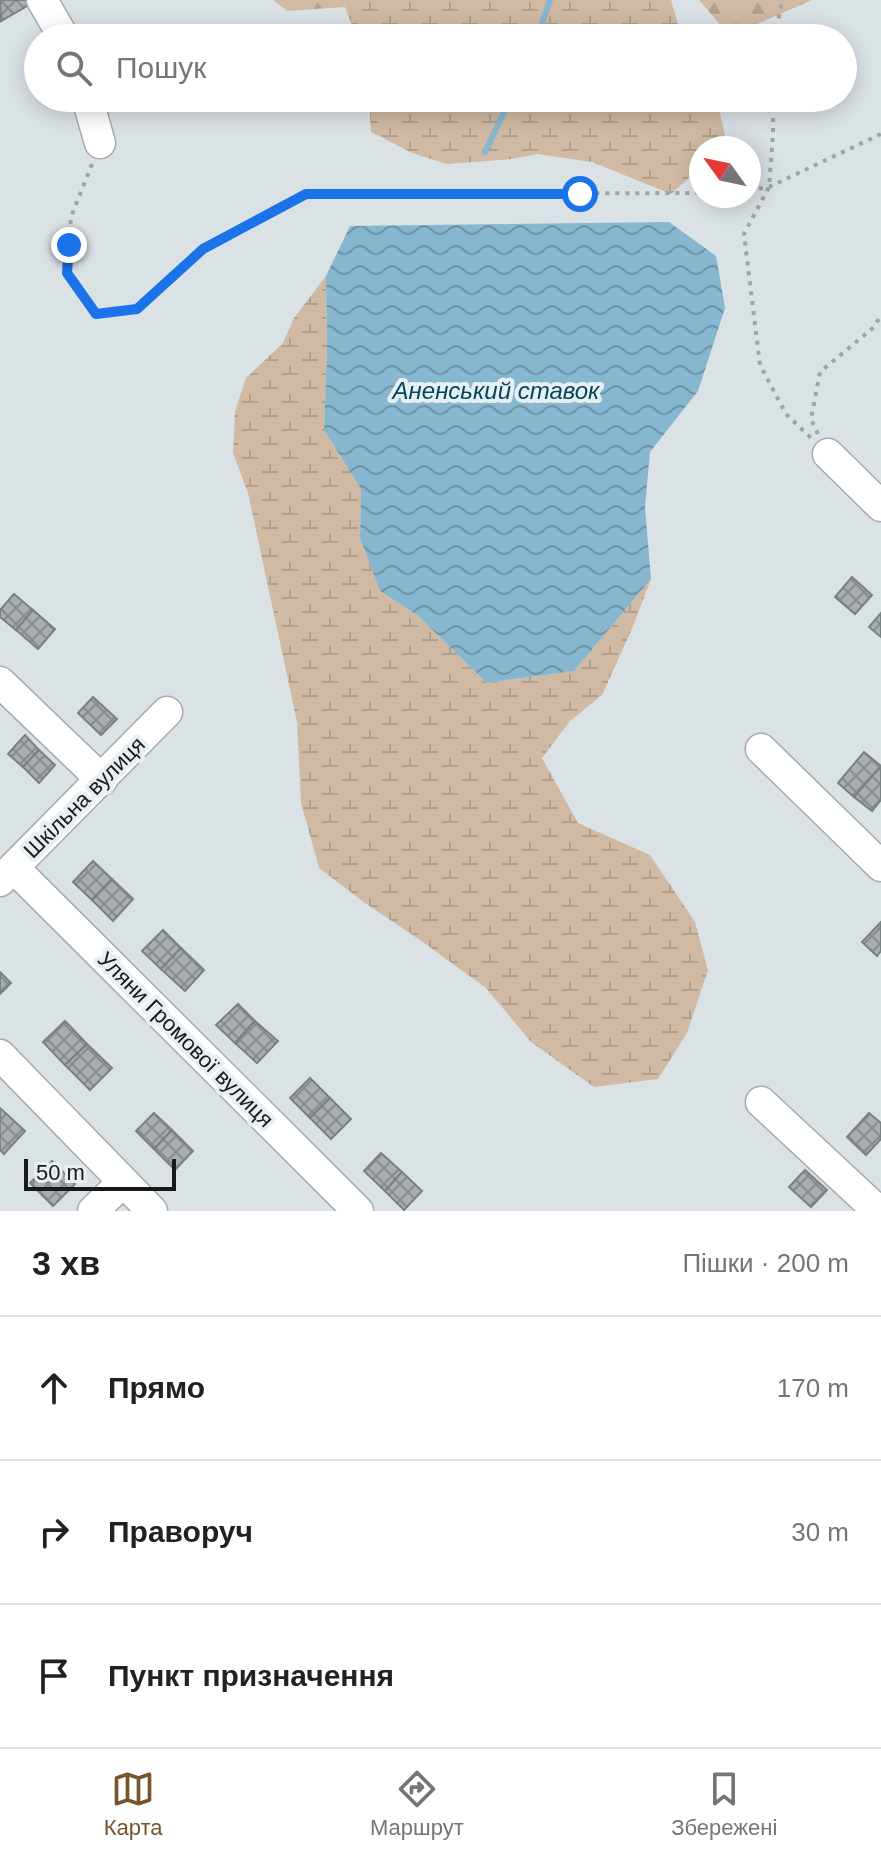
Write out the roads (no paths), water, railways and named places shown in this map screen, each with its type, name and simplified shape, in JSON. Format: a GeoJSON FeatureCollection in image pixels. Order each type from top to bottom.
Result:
{"type":"FeatureCollection","features":[{"type":"Feature","properties":{"kind":"street"},"geometry":{"type":"LineString","coordinates":[[42,0],[56,24]]}},
{"type":"Feature","properties":{"kind":"street"},"geometry":{"type":"LineString","coordinates":[[91,112],[100,143]]}},
{"type":"Feature","properties":{"kind":"street"},"geometry":{"type":"LineString","coordinates":[[828,454],[881,506]]}},
{"type":"Feature","properties":{"kind":"street"},"geometry":{"type":"LineString","coordinates":[[0,682],[102,780]]}},
{"type":"Feature","properties":{"kind":"street","name":"Шкільна вулиця"},"geometry":{"type":"LineString","coordinates":[[7,875],[167,712]]}},
{"type":"Feature","properties":{"kind":"street"},"geometry":{"type":"LineString","coordinates":[[761,749],[881,866]]}},
{"type":"Feature","properties":{"kind":"street","name":"Уляни Громової вулиця"},"geometry":{"type":"LineString","coordinates":[[7,875],[358,1211]]}},
{"type":"Feature","properties":{"kind":"street"},"geometry":{"type":"LineString","coordinates":[[0,1055],[152,1211]]}},
{"type":"Feature","properties":{"kind":"street"},"geometry":{"type":"LineString","coordinates":[[761,1102],[877,1208]]}},
{"type":"Feature","properties":{"kind":"street"},"geometry":{"type":"LineString","coordinates":[[93,1211],[123,1182]]}},
{"type":"Feature","properties":{"kind":"water","name":"Аненський ставок"},"geometry":{"type":"Polygon","coordinates":[[[669,222],[716,256],[725,308],[698,391],[650,452],[645,507],[651,579],[574,671],[487,683],[417,615],[380,591],[360,538],[361,489],[324,430],[326,276],[350,226],[669,222]]]}},
{"type":"Feature","properties":{"kind":"waterway"},"geometry":{"type":"LineString","coordinates":[[542,24],[550,0]]}},
{"type":"Feature","properties":{"kind":"waterway"},"geometry":{"type":"LineString","coordinates":[[485,152],[504,112]]}}]}
